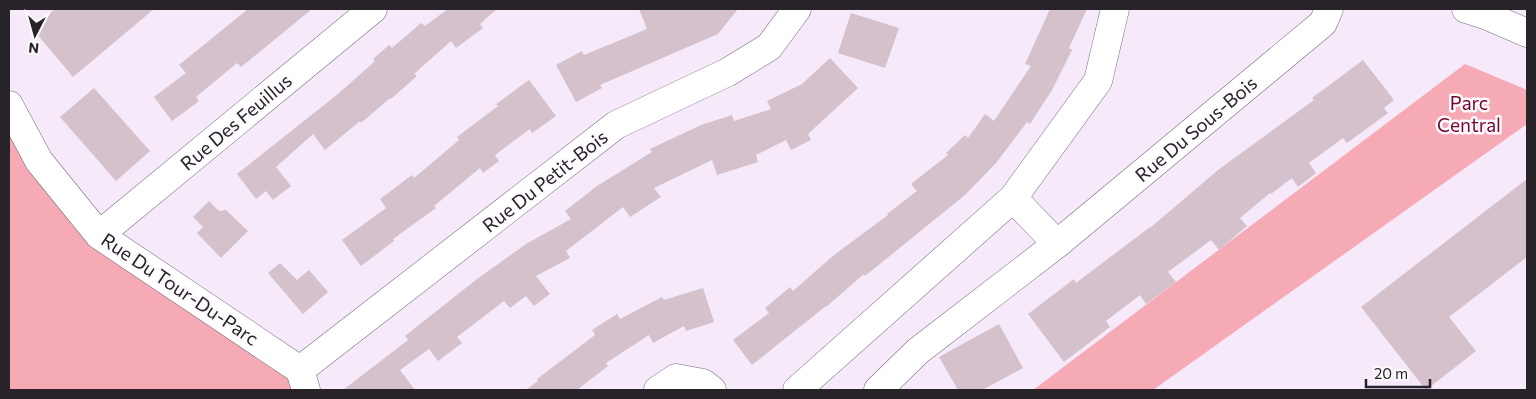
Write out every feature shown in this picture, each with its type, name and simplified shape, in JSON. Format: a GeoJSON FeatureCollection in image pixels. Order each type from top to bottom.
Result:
{"type":"FeatureCollection","features":[{"type":"Feature","properties":{"kind":"street","name":"Rue Des Feuillus"},"geometry":{"type":"LineString","coordinates":[[99,236],[373,9]]}},
{"type":"Feature","properties":{"kind":"street","name":"Rue Du Petit-Bois"},"geometry":{"type":"LineString","coordinates":[[303,380],[616,126],[728,72],[769,47],[797,9]]}},
{"type":"Feature","properties":{"kind":"street"},"geometry":{"type":"LineString","coordinates":[[797,390],[1013,198],[1098,81],[1115,9]]}},
{"type":"Feature","properties":{"kind":"street","name":"Rue Du Sous-Bois"},"geometry":{"type":"LineString","coordinates":[[878,390],[918,350],[1057,244],[1323,23],[1329,9]]}},
{"type":"Feature","properties":{"kind":"street"},"geometry":{"type":"LineString","coordinates":[[1480,11],[1527,33]]}},
{"type":"Feature","properties":{"kind":"street","name":"Rue Du Tour-Du-Parc"},"geometry":{"type":"LineString","coordinates":[[9,104],[38,161],[99,236],[303,380]]}},
{"type":"Feature","properties":{"kind":"street"},"geometry":{"type":"LineString","coordinates":[[1013,198],[1057,244]]}},
{"type":"Feature","properties":{"kind":"street"},"geometry":{"type":"LineString","coordinates":[[658,390],[676,378],[703,383],[712,390]]}},
{"type":"Feature","properties":{"kind":"green space","name":"Parc Central"},"geometry":{"type":"Polygon","coordinates":[[[1465,64],[1527,90],[1527,124],[1153,390],[1033,390],[1465,64]]]}},
{"type":"Feature","properties":{"kind":"green space"},"geometry":{"type":"Polygon","coordinates":[[[9,105],[99,235],[306,390],[9,390],[9,105]]]}},
{"type":"Feature","properties":{"kind":"building"},"geometry":{"type":"Polygon","coordinates":[[[55,9],[154,9],[73,77],[32,28],[55,9]]]}},
{"type":"Feature","properties":{"kind":"building"},"geometry":{"type":"Polygon","coordinates":[[[248,9],[312,9],[241,67],[237,63],[196,97],[199,101],[172,121],[154,97],[186,73],[179,65],[248,9]]]}},
{"type":"Feature","properties":{"kind":"building"},"geometry":{"type":"Polygon","coordinates":[[[448,9],[497,9],[480,24],[483,28],[456,48],[451,41],[414,74],[417,76],[391,99],[361,123],[360,121],[325,150],[313,134],[276,167],[291,186],[273,200],[266,191],[256,199],[237,174],[338,94],[375,61],[373,59],[389,45],[392,48],[421,23],[425,26],[448,9]]]}},
{"type":"Feature","properties":{"kind":"building"},"geometry":{"type":"Polygon","coordinates":[[[639,9],[738,9],[718,34],[600,85],[602,88],[576,102],[556,65],[582,51],[584,55],[647,29],[639,9]]]}},
{"type":"Feature","properties":{"kind":"building"},"geometry":{"type":"Polygon","coordinates":[[[1050,9],[1087,9],[1069,48],[1072,50],[1052,90],[1030,124],[1027,122],[996,163],[965,195],[752,365],[733,340],[769,313],[765,308],[790,287],[793,291],[834,255],[917,191],[911,184],[948,155],[946,153],[965,135],[968,138],[985,114],[994,121],[1031,66],[1025,64],[1050,9]]]}},
{"type":"Feature","properties":{"kind":"building"},"geometry":{"type":"Polygon","coordinates":[[[851,13],[899,28],[885,68],[838,53],[851,13]]]}},
{"type":"Feature","properties":{"kind":"building"},"geometry":{"type":"Polygon","coordinates":[[[830,58],[858,88],[808,134],[811,140],[791,150],[786,140],[756,155],[758,162],[717,175],[712,160],[654,188],[661,197],[630,217],[623,207],[566,251],[570,258],[536,276],[550,294],[534,306],[526,296],[510,308],[504,301],[457,337],[462,343],[438,361],[429,349],[400,370],[415,390],[343,390],[408,340],[405,336],[477,279],[526,244],[571,219],[565,211],[597,186],[652,152],[650,149],[701,125],[732,115],[734,121],[771,109],[767,101],[802,84],[830,58]]]}},
{"type":"Feature","properties":{"kind":"building"},"geometry":{"type":"Polygon","coordinates":[[[1363,60],[1394,100],[1384,108],[1388,113],[1347,143],[1343,138],[1309,163],[1316,173],[1298,187],[1292,178],[1270,193],[1240,218],[1247,226],[1219,250],[1211,240],[1168,272],[1176,282],[1146,304],[1140,295],[1106,321],[1110,327],[1064,362],[1028,314],[1074,279],[1076,283],[1150,228],[1218,170],[1314,100],[1312,98],[1363,60]]]}},
{"type":"Feature","properties":{"kind":"building"},"geometry":{"type":"Polygon","coordinates":[[[529,80],[556,116],[532,133],[530,129],[495,155],[499,161],[483,173],[480,168],[434,206],[436,208],[393,239],[394,241],[361,266],[342,240],[386,208],[380,199],[412,175],[414,178],[459,140],[457,137],[498,106],[496,104],[529,80]]]}},
{"type":"Feature","properties":{"kind":"building"},"geometry":{"type":"Polygon","coordinates":[[[94,88],[150,151],[116,181],[60,117],[94,88]]]}},
{"type":"Feature","properties":{"kind":"building"},"geometry":{"type":"Polygon","coordinates":[[[1527,179],[1527,257],[1449,317],[1476,351],[1426,390],[1361,307],[1527,179]]]}},
{"type":"Feature","properties":{"kind":"building"},"geometry":{"type":"Polygon","coordinates":[[[209,201],[219,211],[226,210],[248,231],[221,258],[197,233],[203,227],[193,217],[209,201]]]}},
{"type":"Feature","properties":{"kind":"building"},"geometry":{"type":"Polygon","coordinates":[[[280,263],[297,280],[309,270],[328,292],[303,314],[268,273],[280,263]]]}},
{"type":"Feature","properties":{"kind":"building"},"geometry":{"type":"Polygon","coordinates":[[[703,288],[714,322],[686,331],[684,326],[653,343],[649,335],[606,363],[608,366],[577,390],[526,390],[538,381],[537,379],[595,335],[592,330],[617,314],[620,319],[662,297],[664,300],[703,288]]]}},
{"type":"Feature","properties":{"kind":"building"},"geometry":{"type":"Polygon","coordinates":[[[999,324],[1023,368],[982,390],[958,390],[939,357],[999,324]]]}}]}
